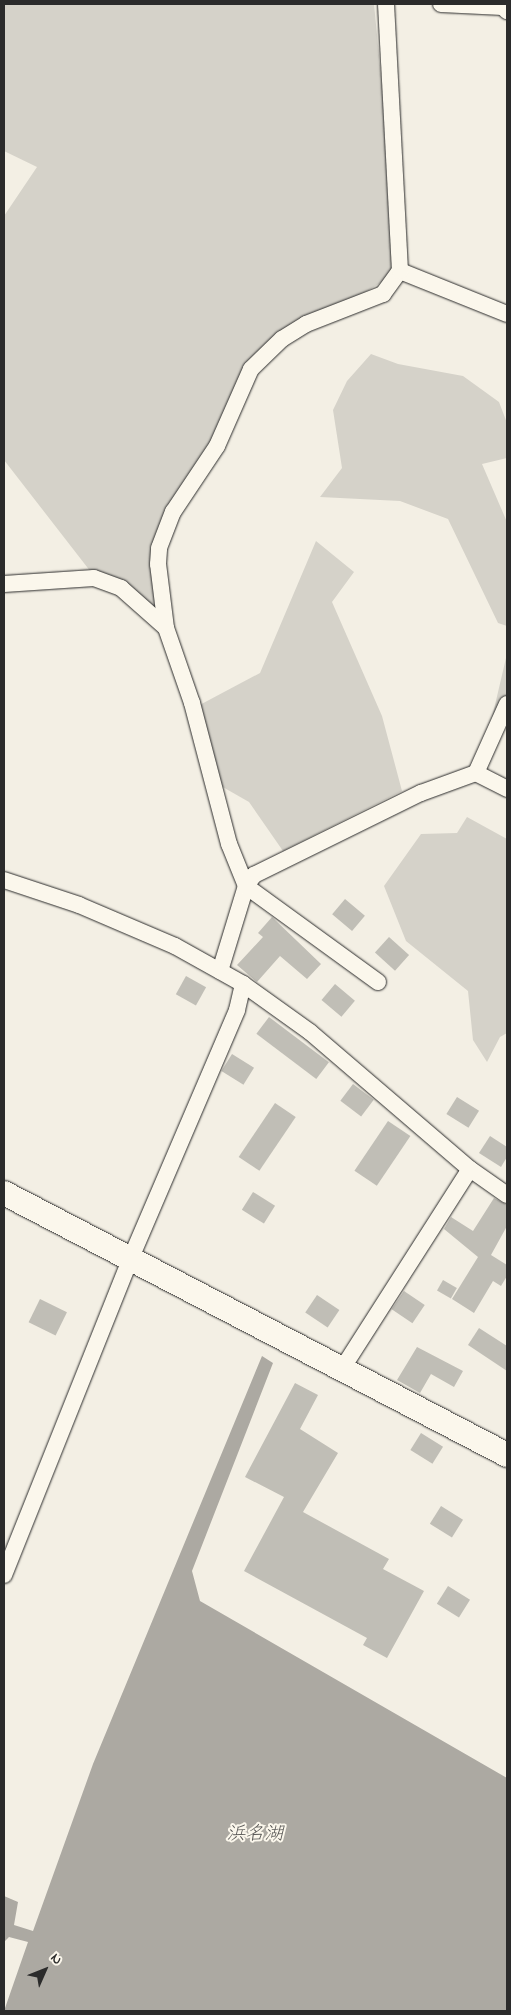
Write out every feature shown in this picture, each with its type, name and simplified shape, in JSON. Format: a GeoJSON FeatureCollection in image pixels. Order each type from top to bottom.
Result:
{"type":"FeatureCollection","features":[{"type":"Feature","properties":{"kind":"street"},"geometry":{"type":"LineString","coordinates":[[378,982],[246,886],[229,844],[192,703],[166,628],[159,588],[159,548],[173,512],[217,446],[251,368],[276,343],[306,324],[383,294],[400,271],[386,4]]}},
{"type":"Feature","properties":{"kind":"street"},"geometry":{"type":"LineString","coordinates":[[441,4],[505,7]]}},
{"type":"Feature","properties":{"kind":"street"},"geometry":{"type":"LineString","coordinates":[[400,271],[507,314]]}},
{"type":"Feature","properties":{"kind":"street"},"geometry":{"type":"LineString","coordinates":[[4,584],[94,578],[121,588],[166,628]]}},
{"type":"Feature","properties":{"kind":"street"},"geometry":{"type":"LineString","coordinates":[[220,971],[246,886],[263,870],[421,793],[476,772],[507,704]]}},
{"type":"Feature","properties":{"kind":"street"},"geometry":{"type":"LineString","coordinates":[[476,772],[507,789]]}},
{"type":"Feature","properties":{"kind":"street"},"geometry":{"type":"LineString","coordinates":[[4,880],[88,909],[175,946],[243,984],[310,1032],[470,1169],[507,1194]]}},
{"type":"Feature","properties":{"kind":"street"},"geometry":{"type":"LineString","coordinates":[[4,1576],[130,1260],[237,1010],[243,984]]}},
{"type":"Feature","properties":{"kind":"street"},"geometry":{"type":"LineString","coordinates":[[342,1369],[470,1169]]}},
{"type":"Feature","properties":{"kind":"street"},"geometry":{"type":"LineString","coordinates":[[4,1193],[507,1455]]}},
{"type":"Feature","properties":{"kind":"shaded area"},"geometry":{"type":"Polygon","coordinates":[[[4,4],[374,4],[400,271],[266,352],[164,536],[152,616],[94,576],[4,460],[4,216],[37,167],[4,151],[4,4]]]}},
{"type":"Feature","properties":{"kind":"shaded area"},"geometry":{"type":"Polygon","coordinates":[[[371,354],[398,364],[463,376],[499,402],[507,423],[507,458],[482,464],[507,522],[507,626],[498,623],[448,519],[400,501],[320,497],[342,468],[333,410],[347,381],[371,354]]]}},
{"type":"Feature","properties":{"kind":"shaded area"},"geometry":{"type":"Polygon","coordinates":[[[316,541],[354,572],[332,602],[382,716],[402,791],[283,851],[249,802],[221,786],[194,708],[260,673],[316,541]]]}},
{"type":"Feature","properties":{"kind":"shaded area"},"geometry":{"type":"Polygon","coordinates":[[[507,651],[507,693],[487,739],[506,658],[507,651]]]}},
{"type":"Feature","properties":{"kind":"shaded area"},"geometry":{"type":"Polygon","coordinates":[[[467,817],[507,839],[507,1033],[500,1037],[487,1062],[473,1040],[468,991],[406,941],[384,886],[421,834],[457,833],[467,817]]]}},
{"type":"Feature","properties":{"kind":"water","name":"浜名湖"},"geometry":{"type":"Polygon","coordinates":[[[262,1356],[273,1363],[192,1571],[200,1601],[507,1778],[507,2011],[4,2011],[28,1942],[9,1937],[4,1942],[4,1896],[18,1902],[14,1925],[33,1931],[93,1764],[262,1356]]]}},
{"type":"Feature","properties":{"kind":"building"},"geometry":{"type":"Polygon","coordinates":[[[345,899],[365,916],[352,931],[332,914],[345,899]]]}},
{"type":"Feature","properties":{"kind":"building"},"geometry":{"type":"Polygon","coordinates":[[[272,917],[321,964],[307,979],[280,956],[257,982],[237,965],[263,937],[258,933],[272,917]]]}},
{"type":"Feature","properties":{"kind":"building"},"geometry":{"type":"Polygon","coordinates":[[[389,937],[409,955],[395,971],[375,953],[389,937]]]}},
{"type":"Feature","properties":{"kind":"building"},"geometry":{"type":"Polygon","coordinates":[[[186,976],[206,987],[196,1006],[176,994],[186,976]]]}},
{"type":"Feature","properties":{"kind":"building"},"geometry":{"type":"Polygon","coordinates":[[[335,984],[355,1001],[341,1017],[322,1000],[335,984]]]}},
{"type":"Feature","properties":{"kind":"building"},"geometry":{"type":"Polygon","coordinates":[[[269,1017],[329,1062],[316,1079],[256,1034],[269,1017]]]}},
{"type":"Feature","properties":{"kind":"building"},"geometry":{"type":"Polygon","coordinates":[[[232,1054],[254,1068],[243,1085],[221,1071],[232,1054]]]}},
{"type":"Feature","properties":{"kind":"building"},"geometry":{"type":"Polygon","coordinates":[[[353,1084],[374,1100],[361,1116],[340,1101],[353,1084]]]}},
{"type":"Feature","properties":{"kind":"building"},"geometry":{"type":"Polygon","coordinates":[[[457,1097],[479,1111],[468,1128],[446,1114],[457,1097]]]}},
{"type":"Feature","properties":{"kind":"building"},"geometry":{"type":"Polygon","coordinates":[[[275,1103],[296,1117],[259,1171],[239,1157],[275,1103]]]}},
{"type":"Feature","properties":{"kind":"building"},"geometry":{"type":"Polygon","coordinates":[[[388,1121],[410,1136],[377,1186],[354,1171],[388,1121]]]}},
{"type":"Feature","properties":{"kind":"building"},"geometry":{"type":"Polygon","coordinates":[[[490,1136],[507,1147],[507,1157],[501,1167],[479,1153],[490,1136]]]}},
{"type":"Feature","properties":{"kind":"building"},"geometry":{"type":"Polygon","coordinates":[[[253,1192],[275,1206],[264,1224],[242,1210],[253,1192]]]}},
{"type":"Feature","properties":{"kind":"building"},"geometry":{"type":"Polygon","coordinates":[[[494,1198],[507,1205],[507,1226],[491,1255],[507,1265],[507,1276],[501,1286],[493,1281],[474,1313],[452,1299],[478,1257],[444,1229],[451,1217],[473,1231],[494,1198]]]}},
{"type":"Feature","properties":{"kind":"building"},"geometry":{"type":"Polygon","coordinates":[[[443,1280],[457,1288],[451,1298],[437,1290],[443,1280]]]}},
{"type":"Feature","properties":{"kind":"building"},"geometry":{"type":"Polygon","coordinates":[[[404,1291],[425,1305],[412,1323],[392,1309],[404,1291]]]}},
{"type":"Feature","properties":{"kind":"building"},"geometry":{"type":"Polygon","coordinates":[[[317,1295],[339,1310],[328,1328],[305,1312],[317,1295]]]}},
{"type":"Feature","properties":{"kind":"building"},"geometry":{"type":"Polygon","coordinates":[[[40,1299],[67,1312],[56,1336],[29,1322],[40,1299]]]}},
{"type":"Feature","properties":{"kind":"building"},"geometry":{"type":"Polygon","coordinates":[[[479,1328],[507,1346],[507,1371],[468,1345],[479,1328]]]}},
{"type":"Feature","properties":{"kind":"building"},"geometry":{"type":"Polygon","coordinates":[[[417,1347],[463,1371],[454,1387],[431,1374],[420,1393],[397,1380],[417,1347]]]}},
{"type":"Feature","properties":{"kind":"building"},"geometry":{"type":"Polygon","coordinates":[[[295,1383],[318,1395],[300,1429],[338,1453],[303,1512],[389,1559],[383,1569],[424,1591],[387,1658],[363,1645],[367,1638],[244,1571],[284,1497],[245,1477],[295,1383]]]}},
{"type":"Feature","properties":{"kind":"building"},"geometry":{"type":"Polygon","coordinates":[[[421,1433],[443,1447],[432,1464],[410,1450],[421,1433]]]}},
{"type":"Feature","properties":{"kind":"building"},"geometry":{"type":"Polygon","coordinates":[[[441,1506],[463,1520],[452,1538],[430,1524],[441,1506]]]}},
{"type":"Feature","properties":{"kind":"building"},"geometry":{"type":"Polygon","coordinates":[[[448,1586],[470,1600],[459,1618],[437,1604],[448,1586]]]}}]}
